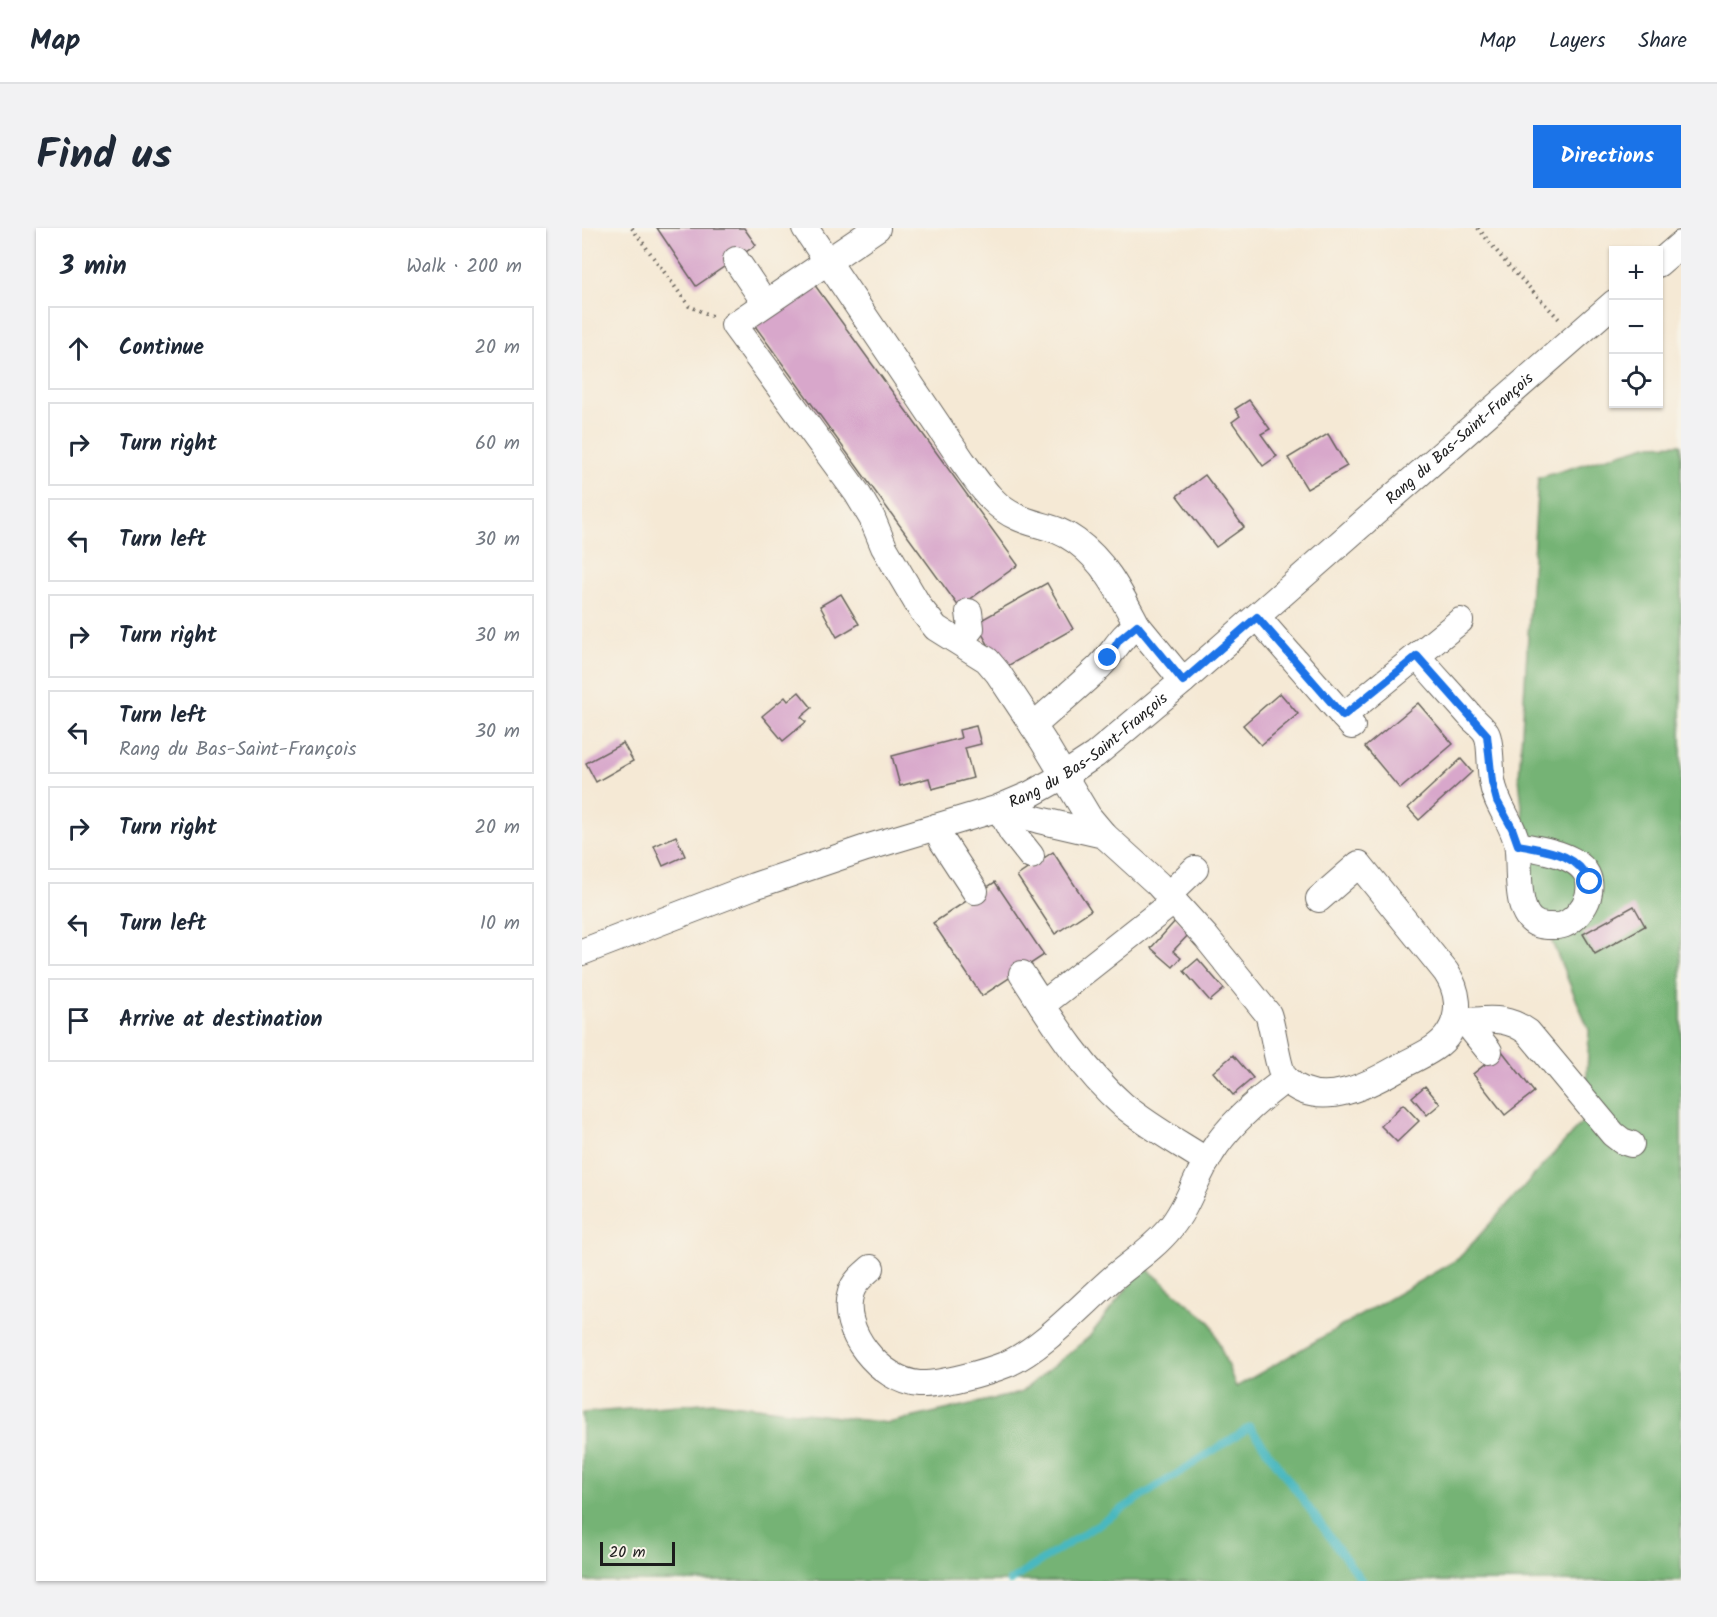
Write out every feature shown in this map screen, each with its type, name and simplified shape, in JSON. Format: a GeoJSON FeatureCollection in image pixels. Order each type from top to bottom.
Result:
{"type":"FeatureCollection","features":[{"type":"Feature","properties":{"kind":"street"},"geometry":{"type":"LineString","coordinates":[[806,228],[963,462],[998,506],[1019,519],[1054,527],[1088,551],[1115,583],[1137,625],[1183,681]]}},
{"type":"Feature","properties":{"kind":"street"},"geometry":{"type":"LineString","coordinates":[[877,228],[734,325],[857,494],[872,518],[884,547],[920,608],[936,628],[987,660],[1033,726],[1088,816],[1104,835],[1171,898],[1206,937],[1268,1014],[1273,1026],[1279,1064],[1286,1079],[1303,1090],[1320,1095],[1359,1088],[1425,1053],[1443,1041],[1460,1021],[1504,1020],[1516,1023],[1528,1032],[1613,1134],[1631,1144]]}},
{"type":"Feature","properties":{"kind":"street"},"geometry":{"type":"LineString","coordinates":[[1663,260],[1681,244]]}},
{"type":"Feature","properties":{"kind":"street"},"geometry":{"type":"LineString","coordinates":[[736,260],[765,303]]}},
{"type":"Feature","properties":{"kind":"street","name":"Rang du Bas-Saint-François"},"geometry":{"type":"LineString","coordinates":[[582,952],[754,886],[999,808],[1063,776],[1095,755],[1183,681],[1609,307]]}},
{"type":"Feature","properties":{"kind":"street"},"geometry":{"type":"LineString","coordinates":[[960,642],[971,628],[969,612]]}},
{"type":"Feature","properties":{"kind":"street"},"geometry":{"type":"LineString","coordinates":[[1257,617],[1348,721],[1417,656],[1460,621]]}},
{"type":"Feature","properties":{"kind":"street"},"geometry":{"type":"LineString","coordinates":[[1033,726],[1097,669],[1108,658],[1119,640],[1137,625]]}},
{"type":"Feature","properties":{"kind":"street"},"geometry":{"type":"LineString","coordinates":[[1417,656],[1487,735],[1492,782],[1497,801],[1512,828],[1518,845]]}},
{"type":"Feature","properties":{"kind":"street"},"geometry":{"type":"LineString","coordinates":[[999,808],[1104,835]]}},
{"type":"Feature","properties":{"kind":"street"},"geometry":{"type":"LineString","coordinates":[[999,808],[1012,832],[1031,856]]}},
{"type":"Feature","properties":{"kind":"street"},"geometry":{"type":"LineString","coordinates":[[936,827],[943,842],[975,891]]}},
{"type":"Feature","properties":{"kind":"street"},"geometry":{"type":"LineString","coordinates":[[1319,899],[1359,864],[1452,982],[1457,997],[1460,1021],[1490,1051]]}},
{"type":"Feature","properties":{"kind":"street"},"geometry":{"type":"LineString","coordinates":[[1042,1005],[1171,898],[1195,869]]}},
{"type":"Feature","properties":{"kind":"street"},"geometry":{"type":"LineString","coordinates":[[1022,974],[1091,1071],[1123,1105],[1207,1161]]}},
{"type":"Feature","properties":{"kind":"street"},"geometry":{"type":"LineString","coordinates":[[871,1268],[853,1287],[849,1302],[851,1323],[856,1339],[864,1351],[893,1375],[918,1384],[952,1379],[1008,1363],[1024,1354],[1156,1242],[1179,1215],[1207,1161],[1224,1135],[1261,1097],[1286,1079]]}},
{"type":"Feature","properties":{"kind":"path"},"geometry":{"type":"LineString","coordinates":[[632,228],[689,306],[734,325]]}},
{"type":"Feature","properties":{"kind":"path"},"geometry":{"type":"LineString","coordinates":[[1478,228],[1527,287],[1576,336]]}},
{"type":"Feature","properties":{"kind":"green space"},"geometry":{"type":"Polygon","coordinates":[[[1681,444],[1681,1581],[582,1581],[582,1413],[715,1402],[888,1423],[1020,1393],[1089,1337],[1144,1266],[1211,1323],[1236,1387],[1458,1259],[1585,1119],[1589,1030],[1531,892],[1519,778],[1538,478],[1647,445],[1681,444]]]}},
{"type":"Feature","properties":{"kind":"building"},"geometry":{"type":"Polygon","coordinates":[[[657,228],[744,228],[756,245],[696,286],[657,228]]]}},
{"type":"Feature","properties":{"kind":"building"},"geometry":{"type":"Polygon","coordinates":[[[814,284],[1018,565],[959,607],[755,326],[814,284]]]}},
{"type":"Feature","properties":{"kind":"building"},"geometry":{"type":"Polygon","coordinates":[[[1249,400],[1270,429],[1261,434],[1277,456],[1263,466],[1232,422],[1240,416],[1235,409],[1249,400]]]}},
{"type":"Feature","properties":{"kind":"building"},"geometry":{"type":"Polygon","coordinates":[[[1328,434],[1347,466],[1307,489],[1288,458],[1328,434]]]}},
{"type":"Feature","properties":{"kind":"building"},"geometry":{"type":"Polygon","coordinates":[[[1205,475],[1244,527],[1216,547],[1177,496],[1205,475]]]}},
{"type":"Feature","properties":{"kind":"building"},"geometry":{"type":"Polygon","coordinates":[[[1047,583],[1073,629],[1002,669],[976,623],[1047,583]]]}},
{"type":"Feature","properties":{"kind":"building"},"geometry":{"type":"Polygon","coordinates":[[[841,594],[859,624],[837,637],[820,606],[841,594]]]}},
{"type":"Feature","properties":{"kind":"building"},"geometry":{"type":"Polygon","coordinates":[[[799,692],[812,708],[801,717],[806,722],[783,741],[762,716],[785,697],[788,701],[799,692]]]}},
{"type":"Feature","properties":{"kind":"building"},"geometry":{"type":"Polygon","coordinates":[[[1280,693],[1298,714],[1261,745],[1243,725],[1280,693]]]}},
{"type":"Feature","properties":{"kind":"building"},"geometry":{"type":"Polygon","coordinates":[[[1418,703],[1453,744],[1400,789],[1365,747],[1418,703]]]}},
{"type":"Feature","properties":{"kind":"building"},"geometry":{"type":"Polygon","coordinates":[[[976,726],[981,744],[965,748],[973,778],[932,789],[929,778],[900,786],[892,756],[961,738],[959,730],[976,726]]]}},
{"type":"Feature","properties":{"kind":"building"},"geometry":{"type":"Polygon","coordinates":[[[623,743],[633,761],[596,782],[586,763],[623,743]]]}},
{"type":"Feature","properties":{"kind":"building"},"geometry":{"type":"Polygon","coordinates":[[[1461,759],[1472,772],[1419,820],[1408,808],[1461,759]]]}},
{"type":"Feature","properties":{"kind":"building"},"geometry":{"type":"Polygon","coordinates":[[[676,836],[685,856],[663,866],[654,846],[676,836]]]}},
{"type":"Feature","properties":{"kind":"building"},"geometry":{"type":"Polygon","coordinates":[[[1053,852],[1091,910],[1055,934],[1017,876],[1053,852]]]}},
{"type":"Feature","properties":{"kind":"building"},"geometry":{"type":"Polygon","coordinates":[[[995,882],[1044,955],[982,996],[933,923],[995,882]]]}},
{"type":"Feature","properties":{"kind":"building"},"geometry":{"type":"Polygon","coordinates":[[[1634,906],[1645,926],[1595,954],[1583,934],[1634,906]]]}},
{"type":"Feature","properties":{"kind":"building"},"geometry":{"type":"Polygon","coordinates":[[[1177,919],[1191,932],[1173,951],[1181,958],[1173,967],[1151,948],[1177,919]]]}},
{"type":"Feature","properties":{"kind":"building"},"geometry":{"type":"Polygon","coordinates":[[[1198,959],[1224,989],[1210,1001],[1184,971],[1198,959]]]}},
{"type":"Feature","properties":{"kind":"building"},"geometry":{"type":"Polygon","coordinates":[[[1502,1051],[1534,1092],[1505,1115],[1473,1074],[1502,1051]]]}},
{"type":"Feature","properties":{"kind":"building"},"geometry":{"type":"Polygon","coordinates":[[[1233,1055],[1253,1078],[1233,1095],[1213,1072],[1233,1055]]]}},
{"type":"Feature","properties":{"kind":"building"},"geometry":{"type":"Polygon","coordinates":[[[1425,1086],[1440,1104],[1427,1115],[1412,1097],[1425,1086]]]}},
{"type":"Feature","properties":{"kind":"building"},"geometry":{"type":"Polygon","coordinates":[[[1403,1104],[1419,1121],[1397,1142],[1381,1126],[1403,1104]]]}},
{"type":"Feature","properties":{"kind":"waterway"},"geometry":{"type":"LineString","coordinates":[[1010,1581],[1250,1427],[1362,1581]]}},
{"type":"Feature","properties":{"kind":"route"},"geometry":{"type":"LineString","coordinates":[[1108,658],[1119,640],[1137,625],[1183,681],[1257,617],[1343,716],[1417,656],[1487,735],[1492,782],[1497,801],[1512,828],[1518,845],[1566,856],[1579,864],[1590,882]]}}]}
